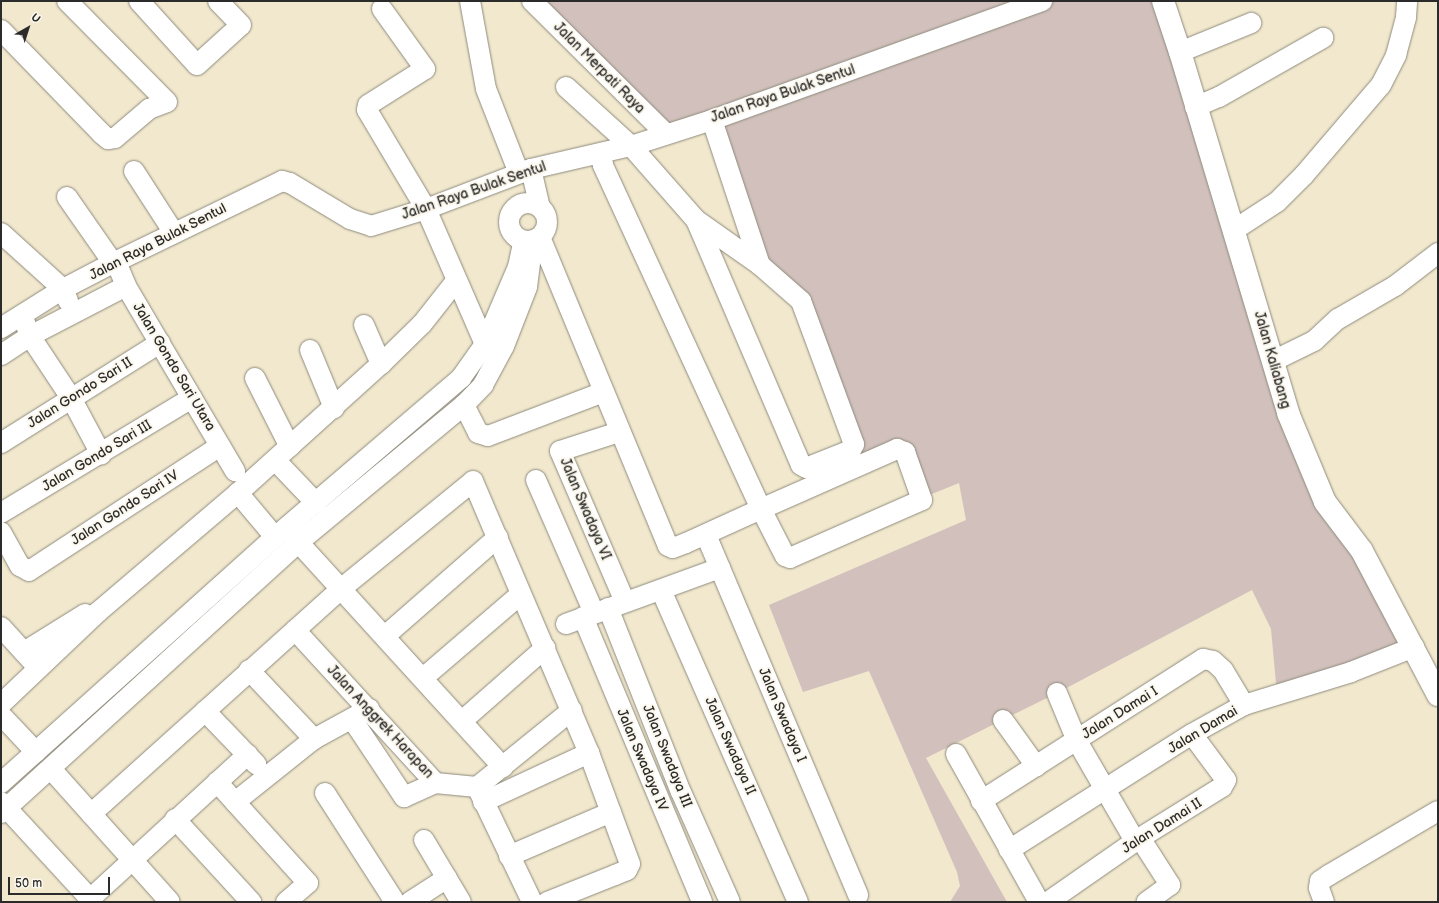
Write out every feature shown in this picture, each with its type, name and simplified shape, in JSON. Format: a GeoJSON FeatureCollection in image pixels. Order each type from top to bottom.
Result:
{"type":"FeatureCollection","features":[{"type":"Feature","properties":{"kind":"main road","name":"Jalan Kaliabang"},"geometry":{"type":"LineString","coordinates":[[1162,1],[1180,52],[1195,107],[1234,230],[1288,413],[1324,502],[1362,551],[1438,695]]}},
{"type":"Feature","properties":{"kind":"street"},"geometry":{"type":"LineString","coordinates":[[1,30],[108,139],[115,138],[149,109],[167,102],[67,1]]}},
{"type":"Feature","properties":{"kind":"street"},"geometry":{"type":"LineString","coordinates":[[139,1],[197,65],[241,25],[218,1]]}},
{"type":"Feature","properties":{"kind":"street"},"geometry":{"type":"LineString","coordinates":[[248,754],[130,859],[92,900],[3,808],[51,769],[287,536],[316,503],[461,378],[485,344],[518,267],[532,240],[547,222],[545,214],[540,207],[525,171],[486,89],[470,1]]}},
{"type":"Feature","properties":{"kind":"street","name":"Jalan Merpati Raya"},"geometry":{"type":"LineString","coordinates":[[532,1],[666,134]]}},
{"type":"Feature","properties":{"kind":"street","name":"Jalan Raya Bulak Sentul"},"geometry":{"type":"LineString","coordinates":[[1,328],[63,289],[115,262],[282,181],[290,183],[361,224],[372,226],[426,209],[497,180],[525,171],[631,146],[712,120],[1042,1]]}},
{"type":"Feature","properties":{"kind":"street"},"geometry":{"type":"LineString","coordinates":[[1234,230],[1282,197],[1304,174],[1381,85],[1396,55],[1406,17],[1407,1]]}},
{"type":"Feature","properties":{"kind":"street"},"geometry":{"type":"LineString","coordinates":[[382,9],[425,69],[368,105],[367,110],[426,209],[456,281],[485,344]]}},
{"type":"Feature","properties":{"kind":"street"},"geometry":{"type":"LineString","coordinates":[[1180,52],[1251,23]]}},
{"type":"Feature","properties":{"kind":"street"},"geometry":{"type":"LineString","coordinates":[[1195,107],[1248,81],[1323,38]]}},
{"type":"Feature","properties":{"kind":"street"},"geometry":{"type":"LineString","coordinates":[[566,87],[631,146],[696,220],[760,265],[800,300],[854,444],[851,450],[806,468],[801,465],[696,220]]}},
{"type":"Feature","properties":{"kind":"street"},"geometry":{"type":"LineString","coordinates":[[712,120],[760,265]]}},
{"type":"Feature","properties":{"kind":"street"},"geometry":{"type":"LineString","coordinates":[[497,180],[510,213],[510,230],[532,240],[604,392],[619,432],[668,546],[673,548],[706,534],[761,509],[897,449],[905,452],[922,498],[918,503],[790,558],[782,553],[761,509],[603,165],[601,153]]}},
{"type":"Feature","properties":{"kind":"street"},"geometry":{"type":"LineString","coordinates":[[134,171],[174,233]]}},
{"type":"Feature","properties":{"kind":"street","name":"Jalan Gondo Sari Utara"},"geometry":{"type":"LineString","coordinates":[[67,197],[115,262],[126,286],[235,471]]}},
{"type":"Feature","properties":{"kind":"street"},"geometry":{"type":"LineString","coordinates":[[510,213],[523,203],[532,203],[540,207]]}},
{"type":"Feature","properties":{"kind":"street"},"geometry":{"type":"LineString","coordinates":[[1,233],[63,289],[73,313]]}},
{"type":"Feature","properties":{"kind":"street"},"geometry":{"type":"LineString","coordinates":[[1,783],[287,536],[407,454],[464,405],[483,385],[504,346],[528,287],[532,240]]}},
{"type":"Feature","properties":{"kind":"street"},"geometry":{"type":"LineString","coordinates":[[1273,361],[1314,342],[1338,319],[1395,286],[1438,253]]}},
{"type":"Feature","properties":{"kind":"street"},"geometry":{"type":"LineString","coordinates":[[1,704],[98,612],[276,461],[334,408],[422,324],[456,281]]}},
{"type":"Feature","properties":{"kind":"street"},"geometry":{"type":"LineString","coordinates":[[1,355],[30,336],[126,286]]}},
{"type":"Feature","properties":{"kind":"street"},"geometry":{"type":"LineString","coordinates":[[22,315],[30,336],[70,398],[101,454]]}},
{"type":"Feature","properties":{"kind":"street"},"geometry":{"type":"LineString","coordinates":[[364,325],[381,364]]}},
{"type":"Feature","properties":{"kind":"street","name":"Jalan Gondo Sari II"},"geometry":{"type":"LineString","coordinates":[[1,443],[70,398],[160,343]]}},
{"type":"Feature","properties":{"kind":"street"},"geometry":{"type":"LineString","coordinates":[[310,350],[334,408]]}},
{"type":"Feature","properties":{"kind":"street"},"geometry":{"type":"LineString","coordinates":[[255,378],[290,447]]}},
{"type":"Feature","properties":{"kind":"street"},"geometry":{"type":"LineString","coordinates":[[464,405],[478,433],[488,436],[604,392]]}},
{"type":"Feature","properties":{"kind":"street","name":"Jalan Gondo Sari III"},"geometry":{"type":"LineString","coordinates":[[1,513],[192,398]]}},
{"type":"Feature","properties":{"kind":"street","name":"Jalan Swadaya VI"},"geometry":{"type":"LineString","coordinates":[[595,613],[560,451],[619,432]]}},
{"type":"Feature","properties":{"kind":"street"},"geometry":{"type":"LineString","coordinates":[[392,439],[407,454]]}},
{"type":"Feature","properties":{"kind":"street","name":"Jalan Gondo Sari IV"},"geometry":{"type":"LineString","coordinates":[[1,532],[20,566],[29,571],[220,446]]}},
{"type":"Feature","properties":{"kind":"street"},"geometry":{"type":"LineString","coordinates":[[276,461],[316,503]]}},
{"type":"Feature","properties":{"kind":"street"},"geometry":{"type":"LineString","coordinates":[[536,480],[595,613],[720,568]]}},
{"type":"Feature","properties":{"kind":"street"},"geometry":{"type":"LineString","coordinates":[[90,814],[342,588],[473,481],[498,537],[520,595],[545,648],[590,753],[629,867],[547,902]]}},
{"type":"Feature","properties":{"kind":"street"},"geometry":{"type":"LineString","coordinates":[[238,493],[287,536],[342,588],[503,767]]}},
{"type":"Feature","properties":{"kind":"street","name":"Jalan Swadaya I"},"geometry":{"type":"LineString","coordinates":[[706,534],[858,895]]}},
{"type":"Feature","properties":{"kind":"street"},"geometry":{"type":"LineString","coordinates":[[385,636],[498,537]]}},
{"type":"Feature","properties":{"kind":"street","name":"Jalan Swadaya II"},"geometry":{"type":"LineString","coordinates":[[661,590],[798,902]]}},
{"type":"Feature","properties":{"kind":"street"},"geometry":{"type":"LineString","coordinates":[[423,678],[520,595]]}},
{"type":"Feature","properties":{"kind":"street"},"geometry":{"type":"LineString","coordinates":[[24,652],[80,616],[98,612]]}},
{"type":"Feature","properties":{"kind":"street","name":"Jalan Swadaya IV"},"geometry":{"type":"LineString","coordinates":[[595,613],[702,902]]}},
{"type":"Feature","properties":{"kind":"street","name":"Jalan Swadaya III"},"geometry":{"type":"LineString","coordinates":[[595,613],[681,792],[730,902]]}},
{"type":"Feature","properties":{"kind":"street"},"geometry":{"type":"LineString","coordinates":[[1,627],[39,669]]}},
{"type":"Feature","properties":{"kind":"street","name":"Jalan Anggrek Harapan"},"geometry":{"type":"LineString","coordinates":[[295,630],[360,714],[435,783],[480,795]]}},
{"type":"Feature","properties":{"kind":"street","name":"Jalan Damai"},"geometry":{"type":"LineString","coordinates":[[1009,850],[1192,734],[1244,706],[1351,672],[1414,647]]}},
{"type":"Feature","properties":{"kind":"street"},"geometry":{"type":"LineString","coordinates":[[462,721],[545,648]]}},
{"type":"Feature","properties":{"kind":"street","name":"Jalan Damai I"},"geometry":{"type":"LineString","coordinates":[[981,801],[1208,658],[1223,670],[1244,706]]}},
{"type":"Feature","properties":{"kind":"street"},"geometry":{"type":"LineString","coordinates":[[249,670],[314,739]]}},
{"type":"Feature","properties":{"kind":"street"},"geometry":{"type":"LineString","coordinates":[[1057,693],[1076,741],[1105,790],[1138,840],[1169,880],[1170,886],[1153,900]]}},
{"type":"Feature","properties":{"kind":"street"},"geometry":{"type":"LineString","coordinates":[[480,795],[503,767],[572,710]]}},
{"type":"Feature","properties":{"kind":"street"},"geometry":{"type":"LineString","coordinates":[[205,711],[248,754],[266,776]]}},
{"type":"Feature","properties":{"kind":"street"},"geometry":{"type":"LineString","coordinates":[[1,714],[36,752]]}},
{"type":"Feature","properties":{"kind":"street"},"geometry":{"type":"LineString","coordinates":[[235,802],[314,739],[360,714],[404,797],[435,783]]}},
{"type":"Feature","properties":{"kind":"street"},"geometry":{"type":"LineString","coordinates":[[1003,720],[1036,766]]}},
{"type":"Feature","properties":{"kind":"street","name":"Jalan Damai II"},"geometry":{"type":"LineString","coordinates":[[1048,902],[1138,840],[1225,784],[1226,780],[1192,734]]}},
{"type":"Feature","properties":{"kind":"street"},"geometry":{"type":"LineString","coordinates":[[480,795],[590,753]]}},
{"type":"Feature","properties":{"kind":"street"},"geometry":{"type":"LineString","coordinates":[[956,754],[1039,902]]}},
{"type":"Feature","properties":{"kind":"street"},"geometry":{"type":"LineString","coordinates":[[51,769],[170,902]]}},
{"type":"Feature","properties":{"kind":"street"},"geometry":{"type":"LineString","coordinates":[[217,782],[308,883],[286,902]]}},
{"type":"Feature","properties":{"kind":"street"},"geometry":{"type":"LineString","coordinates":[[325,793],[395,902]]}},
{"type":"Feature","properties":{"kind":"street"},"geometry":{"type":"LineString","coordinates":[[480,795],[532,902]]}},
{"type":"Feature","properties":{"kind":"street"},"geometry":{"type":"LineString","coordinates":[[1324,902],[1318,888],[1320,882],[1329,875],[1438,811]]}},
{"type":"Feature","properties":{"kind":"street"},"geometry":{"type":"LineString","coordinates":[[509,856],[611,812]]}},
{"type":"Feature","properties":{"kind":"street"},"geometry":{"type":"LineString","coordinates":[[175,819],[251,902]]}},
{"type":"Feature","properties":{"kind":"street"},"geometry":{"type":"LineString","coordinates":[[424,840],[461,902]]}},
{"type":"Feature","properties":{"kind":"street"},"geometry":{"type":"LineString","coordinates":[[410,902],[446,878]]}},
{"type":"Feature","properties":{"kind":"shaded area"},"geometry":{"type":"Polygon","coordinates":[[[532,1],[1163,1],[1288,413],[1414,647],[1277,694],[1271,629],[1252,590],[1057,693],[926,758],[1007,902],[950,902],[960,886],[957,872],[869,671],[803,692],[769,605],[966,520],[959,483],[922,498],[905,452],[865,462],[854,444],[801,301],[760,265],[712,120],[666,134],[532,1]]]}}]}
